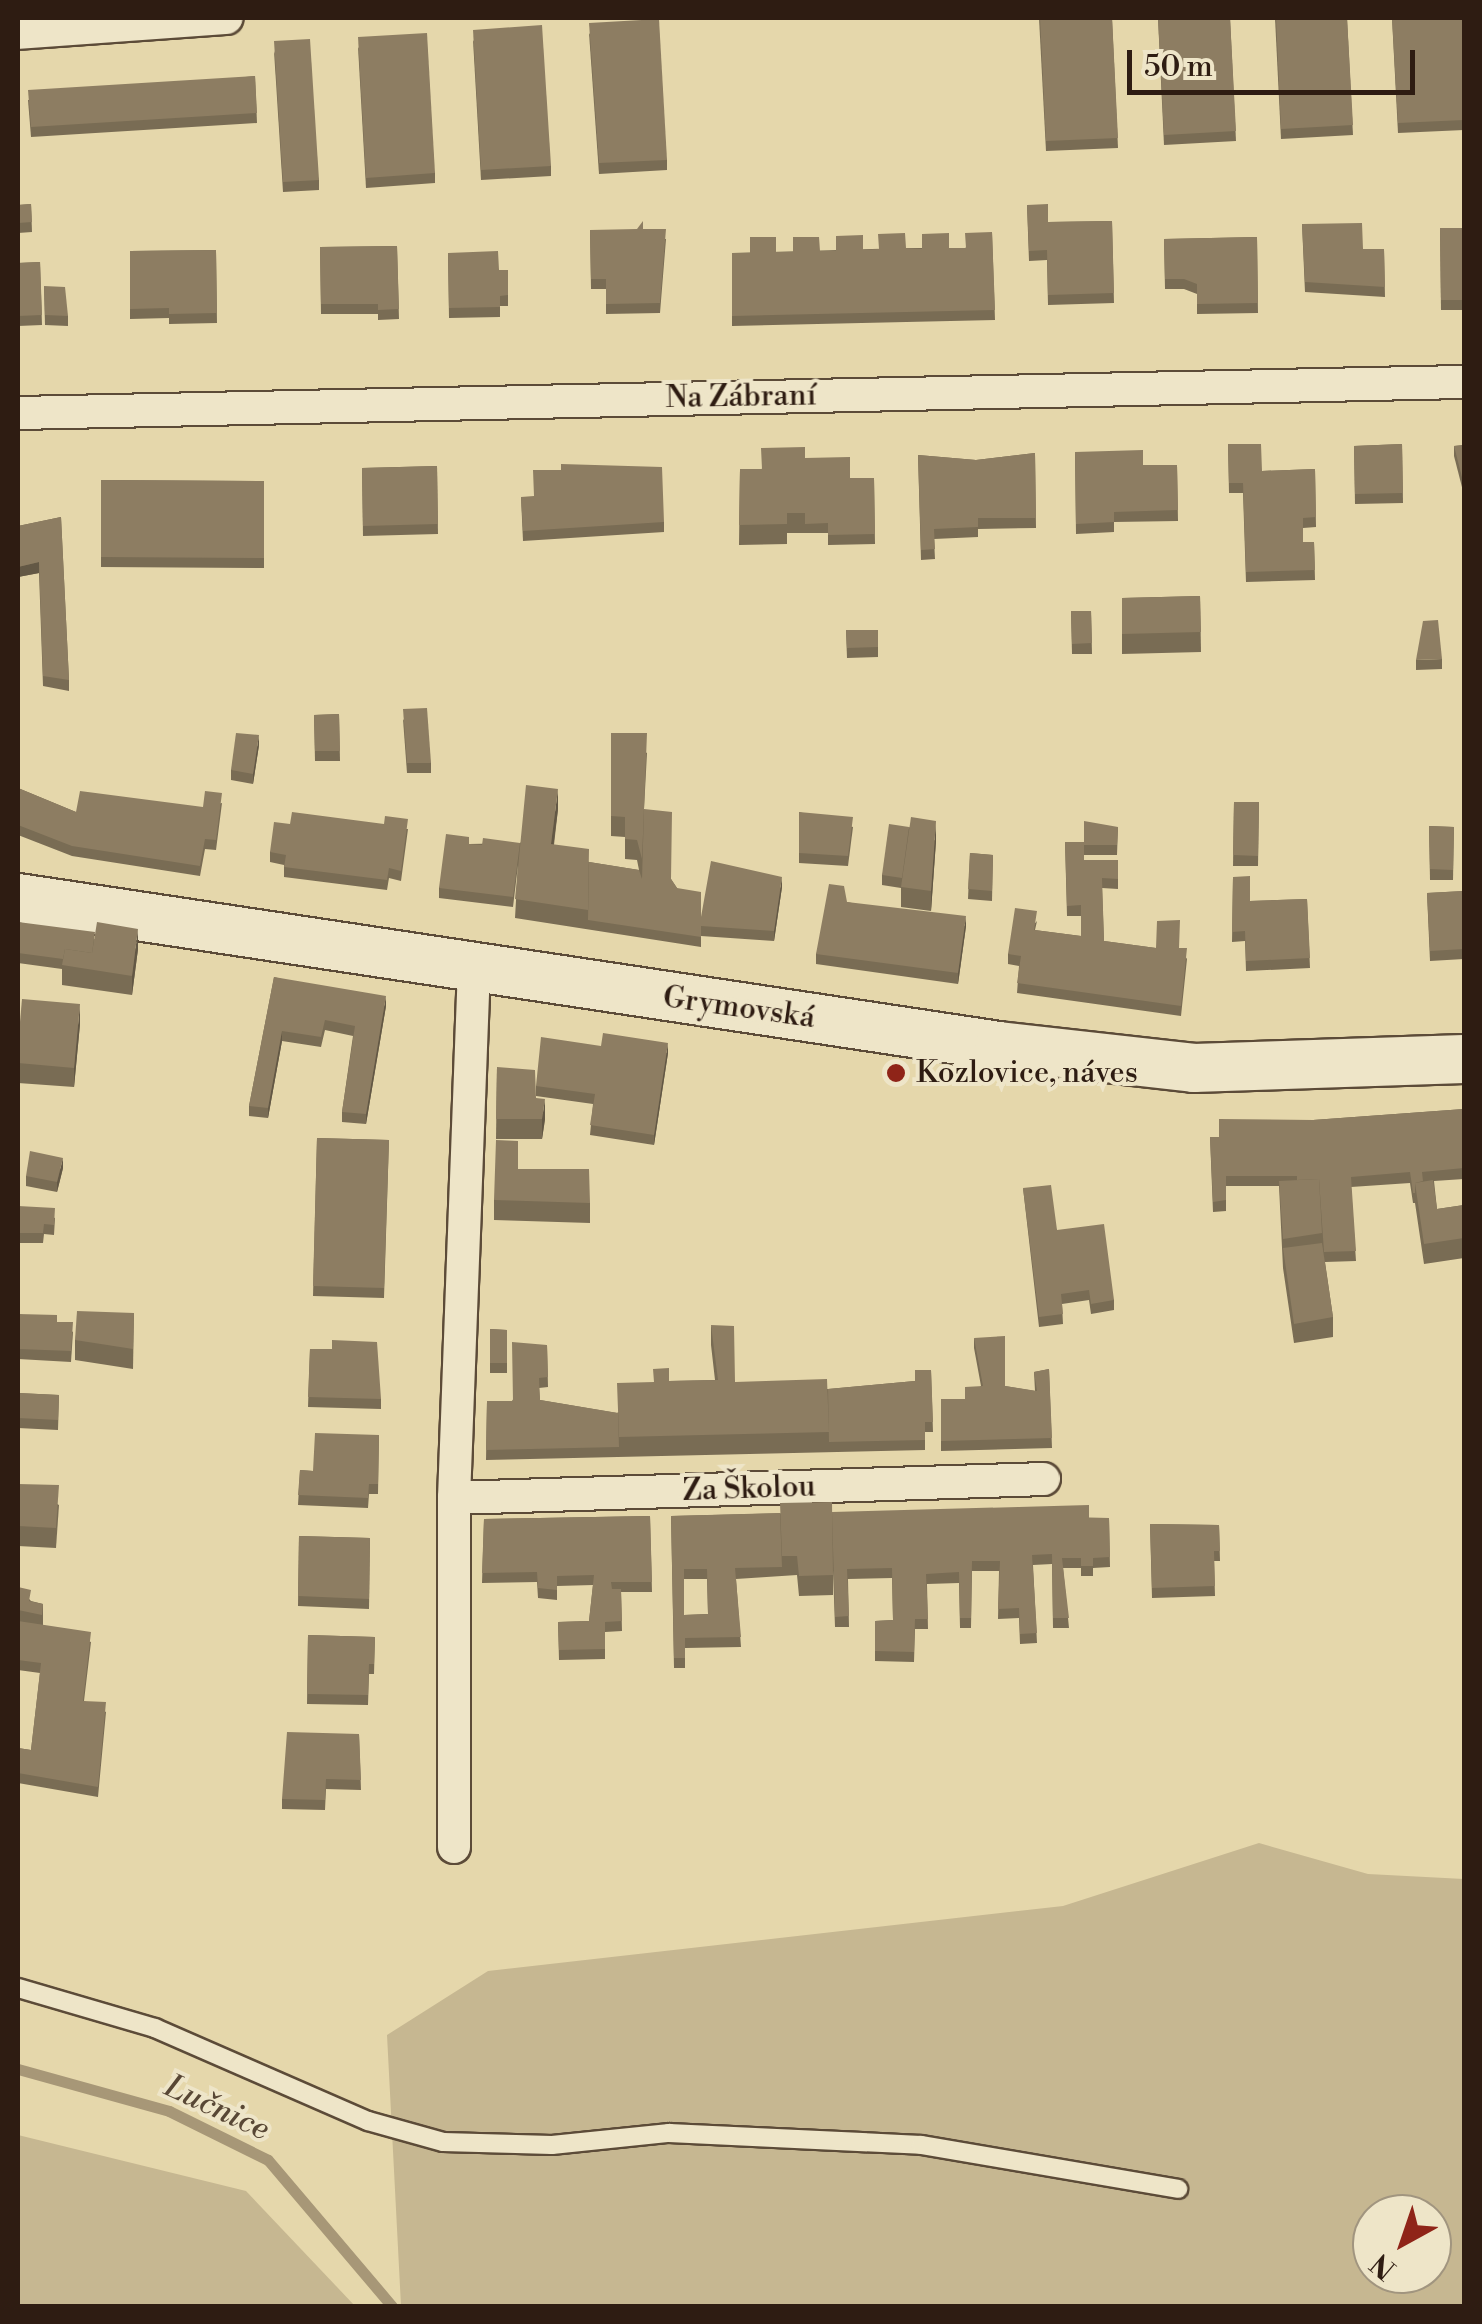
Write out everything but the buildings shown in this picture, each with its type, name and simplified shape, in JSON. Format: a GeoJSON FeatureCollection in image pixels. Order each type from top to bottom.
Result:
{"type":"FeatureCollection","features":[{"type":"Feature","properties":{"kind":"main road","name":"Grymovská"},"geometry":{"type":"LineString","coordinates":[[18,898],[985,1044],[1194,1068],[1464,1059]]}},
{"type":"Feature","properties":{"kind":"street"},"geometry":{"type":"LineString","coordinates":[[18,33],[226,18]]}},
{"type":"Feature","properties":{"kind":"street","name":"Na Zábraní"},"geometry":{"type":"LineString","coordinates":[[18,413],[1464,382]]}},
{"type":"Feature","properties":{"kind":"street"},"geometry":{"type":"LineString","coordinates":[[454,1847],[454,1498],[474,968]]}},
{"type":"Feature","properties":{"kind":"street","name":"Za Školou"},"geometry":{"type":"LineString","coordinates":[[454,1498],[1044,1479]]}},
{"type":"Feature","properties":{"kind":"lane"},"geometry":{"type":"LineString","coordinates":[[18,1988],[155,2028],[368,2120],[442,2142],[552,2145],[669,2133],[921,2144],[1178,2189]]}},
{"type":"Feature","properties":{"kind":"shaded area"},"geometry":{"type":"Polygon","coordinates":[[[1259,1843],[1368,1874],[1464,1879],[1464,2306],[401,2306],[387,2035],[488,1971],[1063,1906],[1259,1843]]]}},
{"type":"Feature","properties":{"kind":"shaded area"},"geometry":{"type":"Polygon","coordinates":[[[18,2135],[246,2191],[355,2306],[18,2306],[18,2135]]]}},
{"type":"Feature","properties":{"kind":"waterway","name":"Lučnice"},"geometry":{"type":"LineString","coordinates":[[18,2069],[169,2111],[268,2160],[392,2306]]}},
{"type":"Feature","properties":{"kind":"place","name":"Kozlovice, náves"},"geometry":{"type":"Point","coordinates":[896,1073]}}]}
